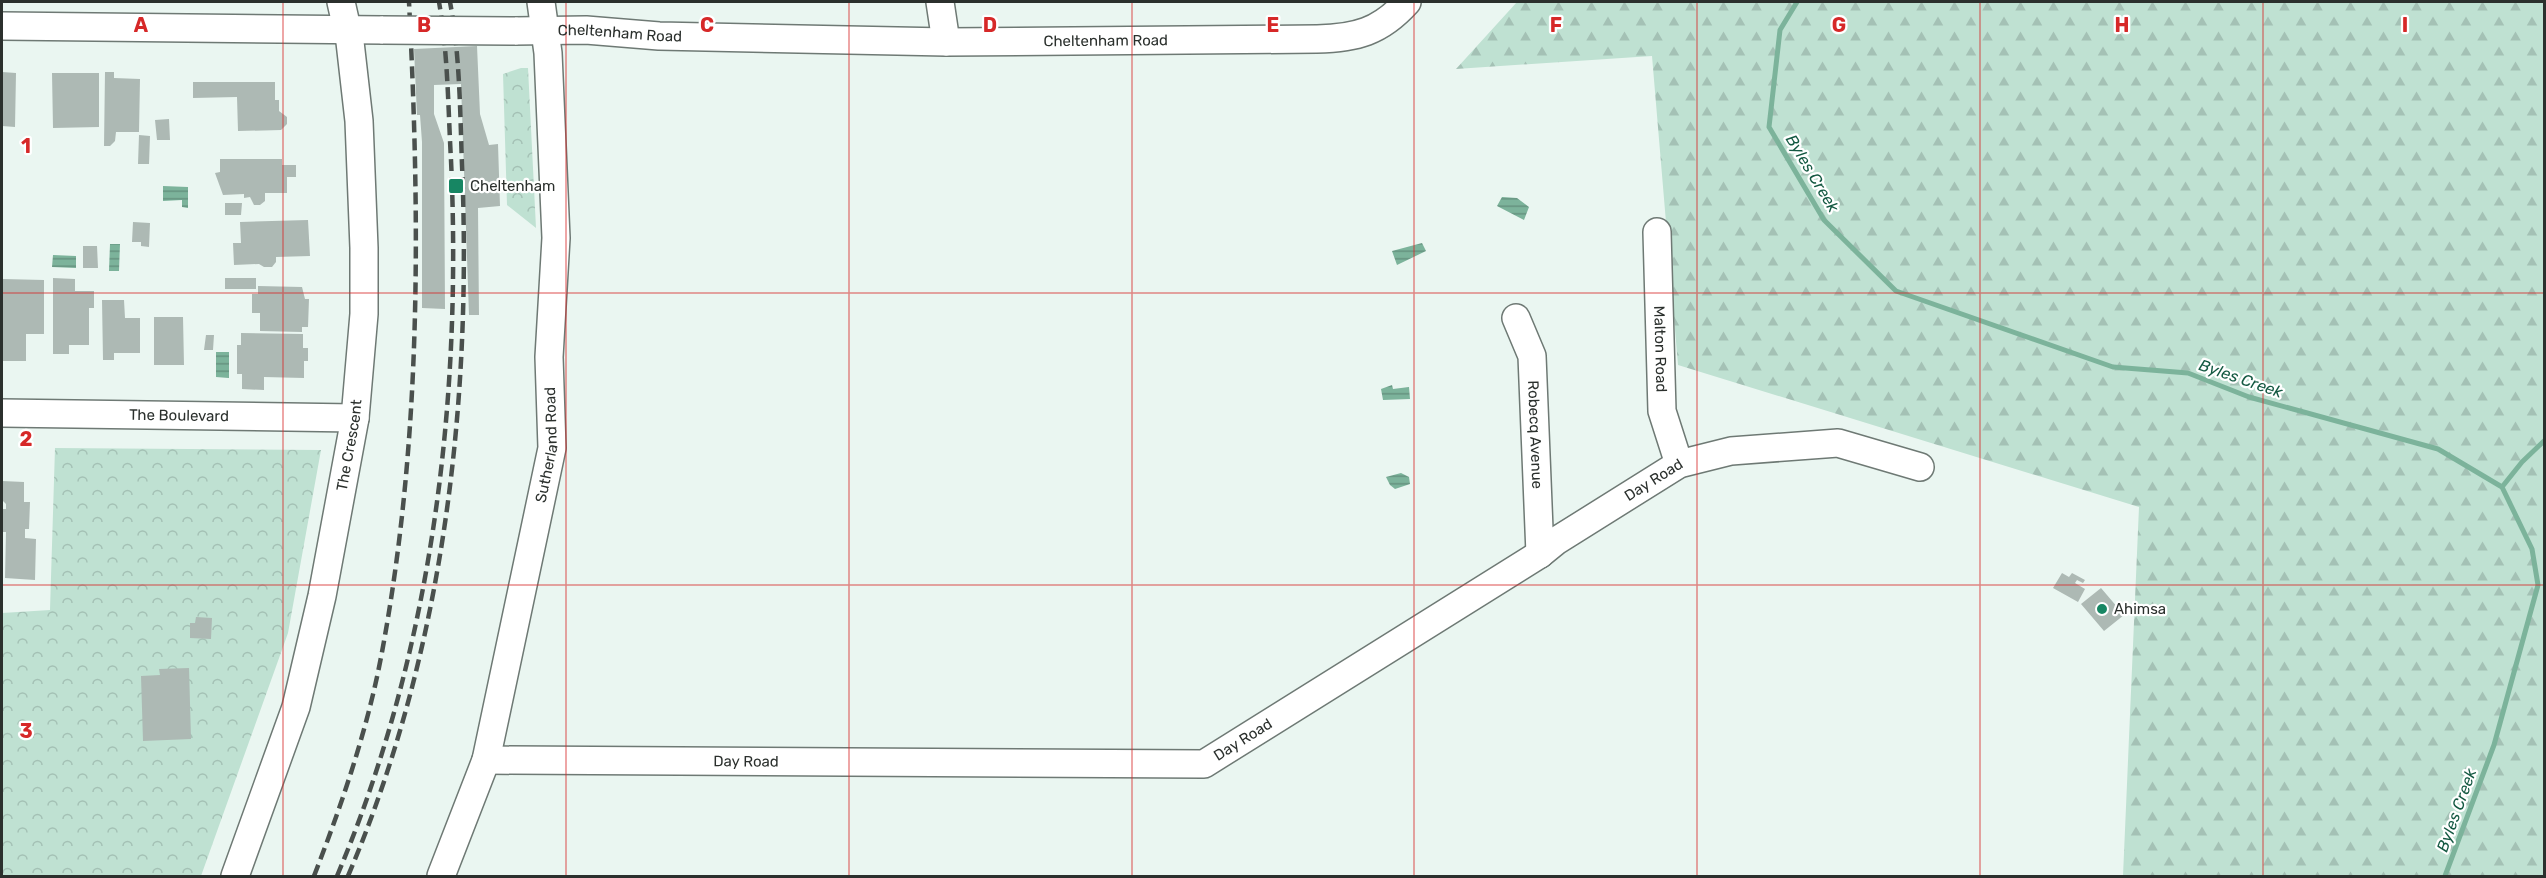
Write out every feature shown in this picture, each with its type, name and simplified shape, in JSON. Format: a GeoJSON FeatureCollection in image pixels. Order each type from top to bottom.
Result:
{"type":"FeatureCollection","features":[{"type":"Feature","properties":{"kind":"street","name":"The Crescent"},"geometry":{"type":"LineString","coordinates":[[235,876],[296,707],[322,596],[355,418],[364,314],[364,248],[359,121],[347,28],[341,2]]}},
{"type":"Feature","properties":{"kind":"street","name":"Sutherland Road"},"geometry":{"type":"LineString","coordinates":[[441,876],[486,760],[552,448],[549,357],[556,238],[546,31],[541,2]]}},
{"type":"Feature","properties":{"kind":"street"},"geometry":{"type":"LineString","coordinates":[[940,2],[946,42]]}},
{"type":"Feature","properties":{"kind":"street","name":"Cheltenham Road"},"geometry":{"type":"LineString","coordinates":[[2,26],[347,28],[515,32],[586,30],[659,36],[946,42],[1338,39],[1352,37],[1376,28],[1407,2]]}},
{"type":"Feature","properties":{"kind":"street","name":"Malton Road"},"geometry":{"type":"LineString","coordinates":[[1657,232],[1662,411],[1678,464]]}},
{"type":"Feature","properties":{"kind":"street","name":"Robecq Avenue"},"geometry":{"type":"LineString","coordinates":[[1516,318],[1532,356],[1540,554]]}},
{"type":"Feature","properties":{"kind":"street","name":"The Boulevard"},"geometry":{"type":"LineString","coordinates":[[2,413],[355,418]]}},
{"type":"Feature","properties":{"kind":"street","name":"Day Road"},"geometry":{"type":"LineString","coordinates":[[486,760],[1204,764],[1540,554],[1556,541],[1678,464],[1731,451],[1838,443],[1920,467]]}},
{"type":"Feature","properties":{"kind":"green space"},"geometry":{"type":"Polygon","coordinates":[[[1517,2],[2544,2],[2544,876],[2123,876],[2139,507],[1678,365],[1652,56],[1456,69],[1517,2]]]}},
{"type":"Feature","properties":{"kind":"green space"},"geometry":{"type":"Polygon","coordinates":[[[528,68],[536,228],[507,205],[503,74],[528,68]]]}},
{"type":"Feature","properties":{"kind":"green space"},"geometry":{"type":"Polygon","coordinates":[[[55,448],[321,450],[288,633],[201,876],[2,876],[2,613],[50,610],[55,448]]]}},
{"type":"Feature","properties":{"kind":"shaded area"},"geometry":{"type":"Polygon","coordinates":[[[163,186],[188,187],[188,208],[182,207],[182,200],[163,201],[163,186]]]}},
{"type":"Feature","properties":{"kind":"shaded area"},"geometry":{"type":"Polygon","coordinates":[[[1502,197],[1517,198],[1529,207],[1524,220],[1497,206],[1502,197]]]}},
{"type":"Feature","properties":{"kind":"shaded area"},"geometry":{"type":"Polygon","coordinates":[[[1422,243],[1426,251],[1397,265],[1392,251],[1422,243]]]}},
{"type":"Feature","properties":{"kind":"shaded area"},"geometry":{"type":"Polygon","coordinates":[[[110,244],[120,244],[119,271],[109,271],[110,244]]]}},
{"type":"Feature","properties":{"kind":"shaded area"},"geometry":{"type":"Polygon","coordinates":[[[53,255],[76,256],[76,268],[52,267],[53,255]]]}},
{"type":"Feature","properties":{"kind":"shaded area"},"geometry":{"type":"Polygon","coordinates":[[[216,352],[229,352],[229,378],[216,377],[216,352]]]}},
{"type":"Feature","properties":{"kind":"shaded area"},"geometry":{"type":"Polygon","coordinates":[[[1392,385],[1393,389],[1409,387],[1410,399],[1383,400],[1381,389],[1392,385]]]}},
{"type":"Feature","properties":{"kind":"shaded area"},"geometry":{"type":"Polygon","coordinates":[[[1401,473],[1409,477],[1410,484],[1395,489],[1386,477],[1401,473]]]}},
{"type":"Feature","properties":{"kind":"building"},"geometry":{"type":"Polygon","coordinates":[[[477,46],[480,114],[489,145],[498,144],[500,206],[478,208],[479,315],[469,315],[461,84],[434,85],[434,114],[444,143],[445,309],[422,308],[422,142],[420,115],[417,115],[414,49],[477,46]]]}},
{"type":"Feature","properties":{"kind":"building"},"geometry":{"type":"Polygon","coordinates":[[[2,72],[16,73],[15,127],[2,126],[2,72]]]}},
{"type":"Feature","properties":{"kind":"building"},"geometry":{"type":"Polygon","coordinates":[[[105,72],[114,72],[114,78],[140,79],[139,132],[116,132],[115,141],[110,146],[104,146],[105,72]]]}},
{"type":"Feature","properties":{"kind":"building"},"geometry":{"type":"Polygon","coordinates":[[[52,73],[99,73],[99,127],[53,128],[52,73]]]}},
{"type":"Feature","properties":{"kind":"building"},"geometry":{"type":"Polygon","coordinates":[[[193,82],[275,82],[275,100],[279,100],[279,111],[287,117],[287,124],[281,130],[238,131],[237,97],[193,98],[193,82]]]}},
{"type":"Feature","properties":{"kind":"building"},"geometry":{"type":"Polygon","coordinates":[[[169,119],[170,140],[157,140],[155,120],[169,119]]]}},
{"type":"Feature","properties":{"kind":"building"},"geometry":{"type":"Polygon","coordinates":[[[139,135],[150,136],[149,164],[138,164],[139,135]]]}},
{"type":"Feature","properties":{"kind":"building"},"geometry":{"type":"Polygon","coordinates":[[[220,159],[282,159],[282,165],[296,165],[296,177],[287,177],[287,193],[265,193],[265,201],[260,205],[254,205],[250,197],[244,198],[244,194],[223,195],[215,173],[220,172],[220,159]]]}},
{"type":"Feature","properties":{"kind":"building"},"geometry":{"type":"Polygon","coordinates":[[[225,203],[242,203],[241,215],[225,215],[225,203]]]}},
{"type":"Feature","properties":{"kind":"building"},"geometry":{"type":"Polygon","coordinates":[[[308,220],[310,256],[276,257],[276,262],[272,267],[259,264],[234,265],[233,243],[241,243],[240,222],[308,220]]]}},
{"type":"Feature","properties":{"kind":"building"},"geometry":{"type":"Polygon","coordinates":[[[133,222],[150,223],[149,247],[141,246],[141,242],[132,242],[133,222]]]}},
{"type":"Feature","properties":{"kind":"building"},"geometry":{"type":"Polygon","coordinates":[[[83,246],[97,246],[98,268],[83,268],[83,246]]]}},
{"type":"Feature","properties":{"kind":"building"},"geometry":{"type":"Polygon","coordinates":[[[53,278],[75,279],[75,291],[94,291],[94,308],[89,308],[89,345],[69,345],[69,354],[53,354],[53,278]]]}},
{"type":"Feature","properties":{"kind":"building"},"geometry":{"type":"Polygon","coordinates":[[[225,278],[256,278],[256,289],[225,289],[225,278]]]}},
{"type":"Feature","properties":{"kind":"building"},"geometry":{"type":"Polygon","coordinates":[[[3,279],[44,280],[44,334],[26,334],[26,361],[2,361],[3,279]]]}},
{"type":"Feature","properties":{"kind":"building"},"geometry":{"type":"Polygon","coordinates":[[[258,286],[302,287],[305,299],[309,299],[308,327],[302,327],[302,332],[260,331],[260,313],[252,313],[252,294],[258,294],[258,286]]]}},
{"type":"Feature","properties":{"kind":"building"},"geometry":{"type":"Polygon","coordinates":[[[102,300],[124,300],[125,318],[140,318],[140,353],[114,353],[114,360],[103,360],[102,300]]]}},
{"type":"Feature","properties":{"kind":"building"},"geometry":{"type":"Polygon","coordinates":[[[154,317],[183,317],[184,365],[154,365],[154,317]]]}},
{"type":"Feature","properties":{"kind":"building"},"geometry":{"type":"Polygon","coordinates":[[[241,333],[303,334],[303,348],[308,348],[308,361],[304,361],[304,378],[264,377],[264,390],[242,389],[242,374],[237,374],[237,345],[241,345],[241,333]]]}},
{"type":"Feature","properties":{"kind":"building"},"geometry":{"type":"Polygon","coordinates":[[[206,335],[214,335],[213,350],[204,350],[206,335]]]}},
{"type":"Feature","properties":{"kind":"building"},"geometry":{"type":"Polygon","coordinates":[[[2,481],[24,482],[24,502],[30,502],[29,529],[25,529],[25,538],[36,539],[35,580],[5,578],[6,532],[2,532],[2,509],[6,509],[6,504],[2,500],[2,481]]]}},
{"type":"Feature","properties":{"kind":"building"},"geometry":{"type":"Polygon","coordinates":[[[2062,573],[2069,577],[2072,573],[2085,580],[2083,583],[2077,580],[2075,583],[2085,589],[2078,602],[2053,588],[2062,573]]]}},
{"type":"Feature","properties":{"kind":"building","name":"Ahimsa"},"geometry":{"type":"Polygon","coordinates":[[[2101,588],[2124,615],[2104,631],[2081,604],[2101,588]]]}},
{"type":"Feature","properties":{"kind":"building"},"geometry":{"type":"Polygon","coordinates":[[[196,617],[212,618],[211,639],[190,638],[190,623],[195,623],[196,617]]]}},
{"type":"Feature","properties":{"kind":"building"},"geometry":{"type":"Polygon","coordinates":[[[189,668],[191,739],[143,741],[141,676],[160,675],[159,669],[189,668]]]}},
{"type":"Feature","properties":{"kind":"waterway","name":"Byles Creek"},"geometry":{"type":"LineString","coordinates":[[1797,2],[1780,30],[1769,127],[1824,220],[1896,291],[2113,367],[2188,373],[2249,397],[2438,449],[2502,487],[2532,549],[2538,585],[2494,745],[2445,876]]}},
{"type":"Feature","properties":{"kind":"waterway"},"geometry":{"type":"LineString","coordinates":[[2502,487],[2522,462],[2544,441]]}},
{"type":"Feature","properties":{"kind":"railway"},"geometry":{"type":"LineString","coordinates":[[314,876],[353,766],[376,680],[395,571],[405,490],[415,327],[416,246],[409,2]]}},
{"type":"Feature","properties":{"kind":"railway"},"geometry":{"type":"LineString","coordinates":[[337,876],[370,791],[396,704],[418,615],[434,525],[445,434],[451,342],[453,251],[447,80],[439,2]]}},
{"type":"Feature","properties":{"kind":"railway"},"geometry":{"type":"LineString","coordinates":[[348,876],[381,792],[407,705],[428,617],[444,527],[455,437],[462,346],[464,255],[459,83],[450,2]]}},
{"type":"Feature","properties":{"kind":"place","name":"Cheltenham"},"geometry":{"type":"Point","coordinates":[456,186]}},
{"type":"Feature","properties":{"kind":"place","name":"Ahimsa"},"geometry":{"type":"Point","coordinates":[2102,609]}}]}
